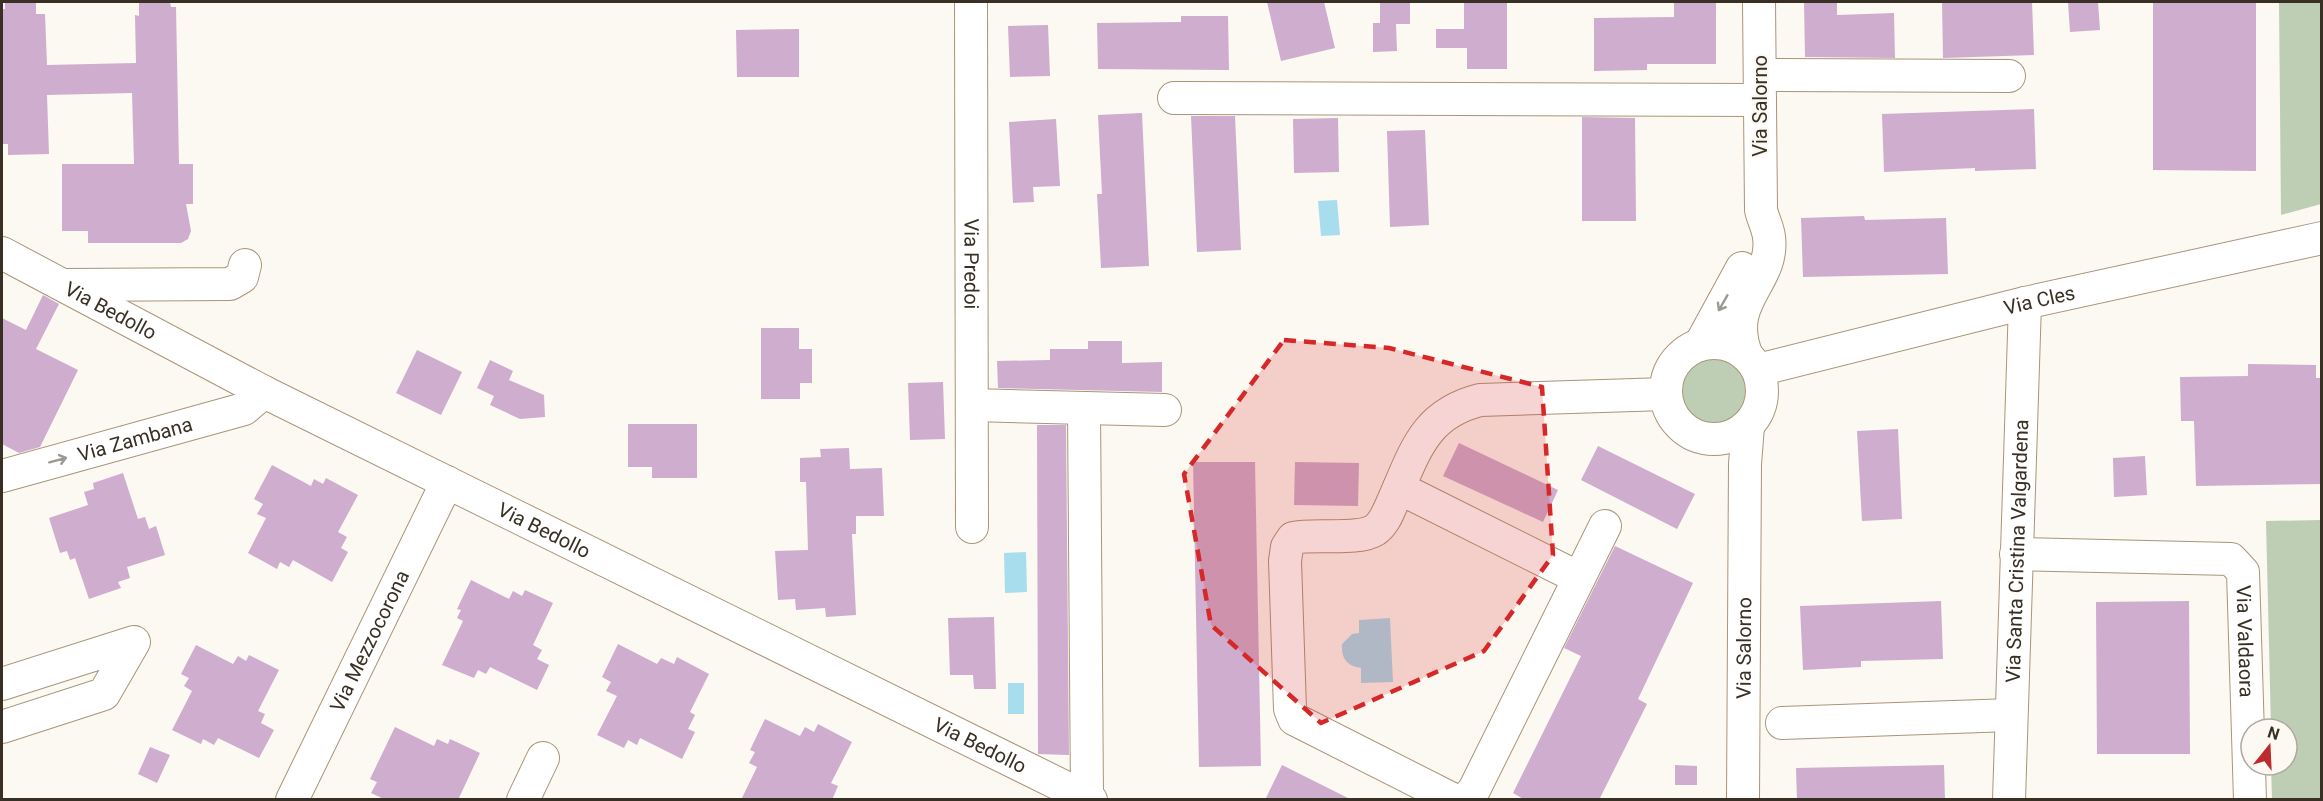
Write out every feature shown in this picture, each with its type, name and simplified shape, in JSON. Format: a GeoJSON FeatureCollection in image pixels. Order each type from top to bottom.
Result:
{"type":"FeatureCollection","features":[{"type":"Feature","properties":{"kind":"street","name":"Via Predoi"},"geometry":{"type":"LineString","coordinates":[[971,2],[972,528]]}},
{"type":"Feature","properties":{"kind":"street","name":"Via Salorno"},"geometry":{"type":"LineString","coordinates":[[1753,363],[1740,338],[1741,317],[1768,254],[1769,238],[1761,210],[1760,2]]}},
{"type":"Feature","properties":{"kind":"street"},"geometry":{"type":"LineString","coordinates":[[1174,98],[1760,87],[2009,76]]}},
{"type":"Feature","properties":{"kind":"street","name":"Via Salorno"},"geometry":{"type":"LineString","coordinates":[[1700,345],[1736,282],[1761,210]]}},
{"type":"Feature","properties":{"kind":"street","name":"Via Cles"},"geometry":{"type":"LineString","coordinates":[[1753,363],[2322,238]]}},
{"type":"Feature","properties":{"kind":"street","name":"Via Bedollo"},"geometry":{"type":"LineString","coordinates":[[2,253],[264,392],[1089,798]]}},
{"type":"Feature","properties":{"kind":"street"},"geometry":{"type":"LineString","coordinates":[[61,285],[230,284],[242,277],[245,265]]}},
{"type":"Feature","properties":{"kind":"street","name":"Via Santa Cristina Valgardena"},"geometry":{"type":"LineString","coordinates":[[2009,800],[2025,303]]}},
{"type":"Feature","properties":{"kind":"street"},"geometry":{"type":"LineString","coordinates":[[1725,344],[1753,363],[1762,384],[1762,399],[1757,414],[1748,426],[1735,435],[1719,439],[1703,438],[1689,432],[1677,422],[1669,409],[1666,394],[1668,378],[1674,364],[1686,352],[1700,345],[1725,344]]}},
{"type":"Feature","properties":{"kind":"street","name":"Via Zambana"},"geometry":{"type":"LineString","coordinates":[[2,476],[244,409],[264,392]]}},
{"type":"Feature","properties":{"kind":"street"},"geometry":{"type":"LineString","coordinates":[[1454,800],[1294,719],[1290,709],[1285,561],[1287,547],[1293,538],[1374,531],[1383,523],[1428,431],[1442,416],[1461,405],[1480,400],[1666,394]]}},
{"type":"Feature","properties":{"kind":"street"},"geometry":{"type":"LineString","coordinates":[[972,405],[1165,410]]}},
{"type":"Feature","properties":{"kind":"street"},"geometry":{"type":"LineString","coordinates":[[1083,409],[1089,798]]}},
{"type":"Feature","properties":{"kind":"street","name":"Via Salorno"},"geometry":{"type":"LineString","coordinates":[[1743,800],[1748,426]]}},
{"type":"Feature","properties":{"kind":"street","name":"Via Salorno"},"geometry":{"type":"LineString","coordinates":[[1703,438],[1720,449],[1746,497]]}},
{"type":"Feature","properties":{"kind":"street","name":"Via Mezzocorona"},"geometry":{"type":"LineString","coordinates":[[291,800],[447,482]]}},
{"type":"Feature","properties":{"kind":"street"},"geometry":{"type":"LineString","coordinates":[[1399,488],[1579,578]]}},
{"type":"Feature","properties":{"kind":"street"},"geometry":{"type":"LineString","coordinates":[[1465,800],[1474,790],[1605,526]]}},
{"type":"Feature","properties":{"kind":"street","name":"Via Valdaora"},"geometry":{"type":"LineString","coordinates":[[2016,554],[2231,559],[2243,572],[2250,800]]}},
{"type":"Feature","properties":{"kind":"street"},"geometry":{"type":"LineString","coordinates":[[2,684],[134,642],[104,694],[2,727]]}},
{"type":"Feature","properties":{"kind":"street"},"geometry":{"type":"LineString","coordinates":[[1782,723],[2011,715]]}},
{"type":"Feature","properties":{"kind":"street"},"geometry":{"type":"LineString","coordinates":[[522,800],[543,758]]}},
{"type":"Feature","properties":{"kind":"highlighted area"},"geometry":{"type":"Polygon","coordinates":[[[1284,340],[1389,348],[1542,387],[1553,555],[1484,651],[1321,723],[1211,625],[1184,474],[1284,340]]]}},
{"type":"Feature","properties":{"kind":"green space"},"geometry":{"type":"Polygon","coordinates":[[[2279,2],[2322,2],[2321,204],[2281,215],[2279,2]]]}},
{"type":"Feature","properties":{"kind":"green space"},"geometry":{"type":"Polygon","coordinates":[[[1714,358],[1727,361],[1738,368],[1745,379],[1748,392],[1745,405],[1738,416],[1727,423],[1714,426],[1701,423],[1690,416],[1683,405],[1680,392],[1683,379],[1690,368],[1701,361],[1714,358]]]}},
{"type":"Feature","properties":{"kind":"green space"},"geometry":{"type":"Polygon","coordinates":[[[2321,520],[2321,799],[2272,799],[2271,777],[2299,777],[2299,717],[2271,717],[2266,521],[2321,520]]]}},
{"type":"Feature","properties":{"kind":"water"},"geometry":{"type":"Polygon","coordinates":[[[1337,200],[1340,235],[1321,236],[1318,201],[1337,200]]]}},
{"type":"Feature","properties":{"kind":"water"},"geometry":{"type":"Polygon","coordinates":[[[1026,552],[1027,592],[1005,593],[1004,553],[1026,552]]]}},
{"type":"Feature","properties":{"kind":"water"},"geometry":{"type":"Polygon","coordinates":[[[1390,618],[1393,682],[1361,683],[1361,668],[1352,666],[1346,661],[1342,644],[1352,634],[1359,633],[1359,620],[1390,618]]]}},
{"type":"Feature","properties":{"kind":"water"},"geometry":{"type":"Polygon","coordinates":[[[1008,683],[1024,683],[1024,714],[1008,714],[1008,683]]]}},
{"type":"Feature","properties":{"kind":"building"},"geometry":{"type":"Polygon","coordinates":[[[5,2],[36,2],[36,14],[45,14],[47,65],[136,63],[135,15],[139,16],[139,2],[170,2],[171,7],[176,7],[179,164],[193,164],[193,204],[186,204],[191,231],[188,239],[181,243],[88,243],[88,231],[62,231],[62,164],[134,164],[132,93],[47,95],[49,154],[8,155],[8,144],[2,144],[2,9],[5,9],[5,2]]]}},
{"type":"Feature","properties":{"kind":"building"},"geometry":{"type":"Polygon","coordinates":[[[1267,2],[1324,2],[1335,48],[1281,61],[1267,2]]]}},
{"type":"Feature","properties":{"kind":"building"},"geometry":{"type":"Polygon","coordinates":[[[1380,2],[1410,2],[1410,24],[1396,24],[1397,51],[1373,52],[1373,23],[1380,23],[1380,2]]]}},
{"type":"Feature","properties":{"kind":"building"},"geometry":{"type":"Polygon","coordinates":[[[1464,2],[1507,2],[1507,69],[1467,69],[1467,48],[1436,48],[1436,29],[1464,29],[1464,2]]]}},
{"type":"Feature","properties":{"kind":"building"},"geometry":{"type":"Polygon","coordinates":[[[1674,2],[1716,2],[1716,64],[1647,64],[1647,70],[1594,71],[1594,18],[1674,17],[1674,2]]]}},
{"type":"Feature","properties":{"kind":"building"},"geometry":{"type":"Polygon","coordinates":[[[1804,2],[1837,2],[1837,15],[1894,13],[1895,58],[1805,57],[1804,2]]]}},
{"type":"Feature","properties":{"kind":"building"},"geometry":{"type":"Polygon","coordinates":[[[1942,2],[2032,2],[2034,55],[1943,58],[1942,2]]]}},
{"type":"Feature","properties":{"kind":"building"},"geometry":{"type":"Polygon","coordinates":[[[2068,2],[2098,2],[2100,30],[2070,32],[2068,2]]]}},
{"type":"Feature","properties":{"kind":"building"},"geometry":{"type":"Polygon","coordinates":[[[2153,2],[2256,2],[2256,171],[2153,170],[2153,2]]]}},
{"type":"Feature","properties":{"kind":"building"},"geometry":{"type":"Polygon","coordinates":[[[1181,16],[1228,16],[1229,70],[1098,69],[1097,23],[1181,22],[1181,16]]]}},
{"type":"Feature","properties":{"kind":"building"},"geometry":{"type":"Polygon","coordinates":[[[1048,25],[1050,76],[1010,77],[1008,26],[1048,25]]]}},
{"type":"Feature","properties":{"kind":"building"},"geometry":{"type":"Polygon","coordinates":[[[799,29],[799,77],[737,77],[736,30],[799,29]]]}},
{"type":"Feature","properties":{"kind":"building"},"geometry":{"type":"Polygon","coordinates":[[[2034,109],[2036,169],[1975,171],[1975,168],[1884,172],[1882,114],[2034,109]]]}},
{"type":"Feature","properties":{"kind":"building"},"geometry":{"type":"Polygon","coordinates":[[[1142,113],[1149,266],[1101,268],[1097,194],[1102,194],[1098,115],[1142,113]]]}},
{"type":"Feature","properties":{"kind":"building"},"geometry":{"type":"Polygon","coordinates":[[[1191,116],[1235,116],[1241,250],[1197,252],[1191,116]]]}},
{"type":"Feature","properties":{"kind":"building"},"geometry":{"type":"Polygon","coordinates":[[[1582,117],[1635,118],[1636,221],[1582,221],[1582,117]]]}},
{"type":"Feature","properties":{"kind":"building"},"geometry":{"type":"Polygon","coordinates":[[[1338,118],[1339,172],[1294,173],[1293,119],[1338,118]]]}},
{"type":"Feature","properties":{"kind":"building"},"geometry":{"type":"Polygon","coordinates":[[[1056,119],[1060,186],[1033,187],[1034,202],[1013,203],[1009,122],[1056,119]]]}},
{"type":"Feature","properties":{"kind":"building"},"geometry":{"type":"Polygon","coordinates":[[[1425,130],[1429,225],[1390,227],[1387,131],[1425,130]]]}},
{"type":"Feature","properties":{"kind":"building"},"geometry":{"type":"Polygon","coordinates":[[[1864,216],[1865,220],[1946,218],[1948,274],[1803,277],[1801,218],[1864,216]]]}},
{"type":"Feature","properties":{"kind":"building"},"geometry":{"type":"Polygon","coordinates":[[[43,295],[59,304],[36,349],[78,370],[40,447],[19,453],[2,444],[2,318],[26,330],[43,295]]]}},
{"type":"Feature","properties":{"kind":"building"},"geometry":{"type":"Polygon","coordinates":[[[761,328],[799,328],[799,349],[812,349],[812,383],[800,383],[800,399],[761,399],[761,328]]]}},
{"type":"Feature","properties":{"kind":"building"},"geometry":{"type":"Polygon","coordinates":[[[1088,341],[1122,341],[1122,363],[1162,362],[1162,392],[998,388],[997,361],[1050,360],[1050,349],[1088,349],[1088,341]]]}},
{"type":"Feature","properties":{"kind":"building"},"geometry":{"type":"Polygon","coordinates":[[[417,350],[462,372],[441,415],[396,393],[417,350]]]}},
{"type":"Feature","properties":{"kind":"building"},"geometry":{"type":"Polygon","coordinates":[[[490,360],[513,371],[509,380],[544,395],[545,417],[520,419],[490,405],[494,396],[477,388],[490,360]]]}},
{"type":"Feature","properties":{"kind":"building"},"geometry":{"type":"Polygon","coordinates":[[[2248,364],[2316,365],[2316,378],[2322,378],[2322,484],[2196,486],[2194,421],[2181,421],[2180,377],[2248,376],[2248,364]]]}},
{"type":"Feature","properties":{"kind":"building"},"geometry":{"type":"Polygon","coordinates":[[[943,382],[945,439],[910,440],[908,383],[943,382]]]}},
{"type":"Feature","properties":{"kind":"building"},"geometry":{"type":"Polygon","coordinates":[[[628,424],[697,424],[697,478],[652,478],[652,467],[628,467],[628,424]]]}},
{"type":"Feature","properties":{"kind":"building"},"geometry":{"type":"Polygon","coordinates":[[[1037,425],[1066,425],[1069,755],[1038,754],[1037,425]]]}},
{"type":"Feature","properties":{"kind":"building"},"geometry":{"type":"Polygon","coordinates":[[[1898,429],[1902,519],[1862,521],[1857,431],[1898,429]]]}},
{"type":"Feature","properties":{"kind":"building"},"geometry":{"type":"Polygon","coordinates":[[[1459,443],[1558,490],[1543,522],[1443,476],[1459,443]]]}},
{"type":"Feature","properties":{"kind":"building"},"geometry":{"type":"Polygon","coordinates":[[[1598,446],[1695,494],[1677,529],[1581,480],[1598,446]]]}},
{"type":"Feature","properties":{"kind":"building"},"geometry":{"type":"Polygon","coordinates":[[[849,448],[850,469],[882,468],[884,516],[856,516],[856,534],[852,534],[856,615],[826,617],[825,608],[796,610],[795,599],[778,600],[775,551],[808,550],[806,482],[800,482],[800,458],[821,457],[820,449],[849,448]]]}},
{"type":"Feature","properties":{"kind":"building"},"geometry":{"type":"Polygon","coordinates":[[[2145,456],[2147,495],[2114,497],[2113,458],[2145,456]]]}},
{"type":"Feature","properties":{"kind":"building"},"geometry":{"type":"Polygon","coordinates":[[[1193,462],[1255,462],[1261,766],[1199,767],[1193,462]]]}},
{"type":"Feature","properties":{"kind":"building"},"geometry":{"type":"Polygon","coordinates":[[[1295,462],[1359,463],[1358,506],[1294,505],[1295,462]]]}},
{"type":"Feature","properties":{"kind":"building"},"geometry":{"type":"Polygon","coordinates":[[[272,465],[311,486],[314,479],[323,484],[326,478],[358,495],[338,532],[347,537],[341,548],[348,552],[332,582],[293,560],[289,567],[280,562],[277,569],[248,553],[266,518],[257,514],[263,504],[254,499],[272,465]]]}},
{"type":"Feature","properties":{"kind":"building"},"geometry":{"type":"Polygon","coordinates":[[[123,473],[138,519],[145,517],[149,529],[156,526],[165,555],[127,567],[130,578],[118,582],[121,588],[89,599],[75,558],[70,560],[67,551],[60,553],[49,518],[88,505],[84,492],[94,489],[93,483],[123,473]]]}},
{"type":"Feature","properties":{"kind":"building"},"geometry":{"type":"Polygon","coordinates":[[[1615,546],[1693,583],[1638,699],[1647,704],[1599,800],[1525,800],[1513,793],[1581,656],[1564,648],[1615,546]]]}},
{"type":"Feature","properties":{"kind":"building"},"geometry":{"type":"Polygon","coordinates":[[[471,580],[509,599],[513,591],[522,596],[525,590],[553,603],[533,645],[542,650],[537,659],[549,665],[537,690],[490,667],[486,674],[478,670],[474,678],[442,665],[463,621],[457,618],[461,610],[457,609],[471,580]]]}},
{"type":"Feature","properties":{"kind":"building"},"geometry":{"type":"Polygon","coordinates":[[[1941,601],[1943,659],[1861,661],[1861,667],[1803,670],[1800,606],[1941,601]]]}},
{"type":"Feature","properties":{"kind":"building"},"geometry":{"type":"Polygon","coordinates":[[[2189,601],[2190,754],[2097,754],[2096,602],[2189,601]]]}},
{"type":"Feature","properties":{"kind":"building"},"geometry":{"type":"Polygon","coordinates":[[[994,617],[996,689],[974,689],[973,675],[950,675],[948,618],[994,617]]]}},
{"type":"Feature","properties":{"kind":"building"},"geometry":{"type":"Polygon","coordinates":[[[618,644],[657,664],[661,658],[674,664],[677,657],[709,674],[690,712],[695,715],[688,729],[695,732],[682,759],[640,738],[637,745],[628,740],[624,748],[597,735],[617,696],[606,691],[611,682],[602,677],[618,644]]]}},
{"type":"Feature","properties":{"kind":"building"},"geometry":{"type":"Polygon","coordinates":[[[196,645],[233,664],[238,656],[246,661],[249,655],[279,670],[258,711],[265,714],[261,723],[274,730],[259,758],[218,738],[214,745],[203,739],[201,744],[172,730],[192,691],[184,686],[189,678],[181,674],[196,645]]]}},
{"type":"Feature","properties":{"kind":"building"},"geometry":{"type":"Polygon","coordinates":[[[765,719],[800,736],[805,727],[814,732],[818,724],[852,742],[831,783],[838,786],[832,800],[741,800],[757,767],[749,763],[755,752],[750,750],[765,719]]]}},
{"type":"Feature","properties":{"kind":"building"},"geometry":{"type":"Polygon","coordinates":[[[395,727],[434,746],[437,739],[448,744],[450,739],[480,753],[458,800],[386,800],[371,793],[377,782],[370,779],[395,727]]]}},
{"type":"Feature","properties":{"kind":"building"},"geometry":{"type":"Polygon","coordinates":[[[150,747],[170,755],[157,783],[138,774],[150,747]]]}},
{"type":"Feature","properties":{"kind":"building"},"geometry":{"type":"Polygon","coordinates":[[[1282,765],[1352,800],[1265,800],[1282,765]]]}},
{"type":"Feature","properties":{"kind":"building"},"geometry":{"type":"Polygon","coordinates":[[[1675,765],[1697,766],[1697,785],[1675,785],[1675,765]]]}},
{"type":"Feature","properties":{"kind":"building"},"geometry":{"type":"Polygon","coordinates":[[[1944,765],[1945,800],[1797,800],[1796,768],[1944,765]]]}}]}
